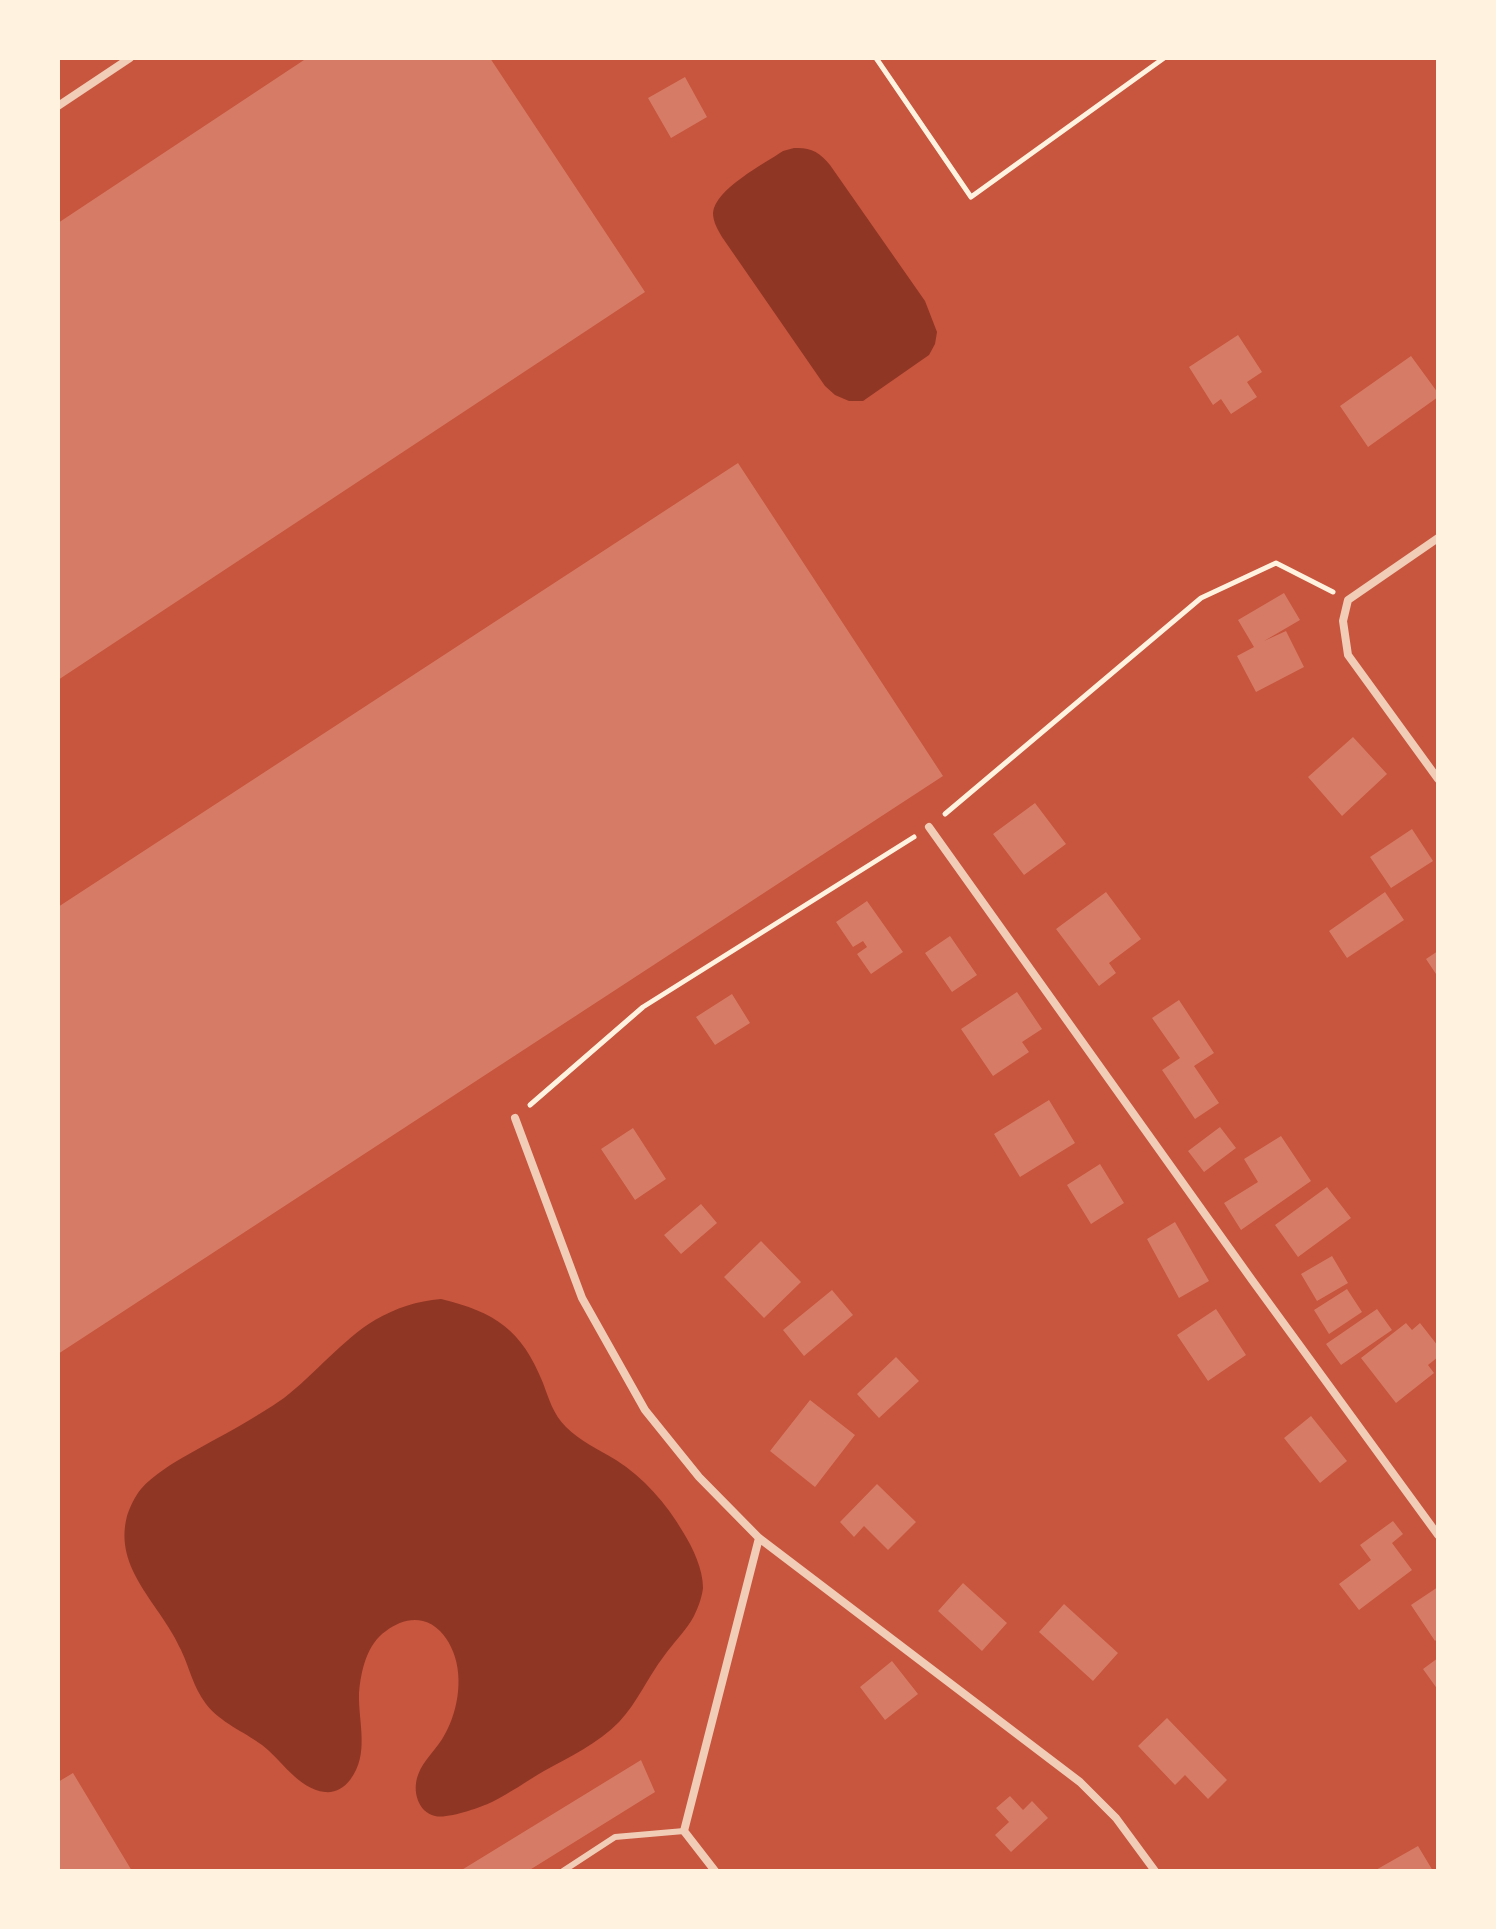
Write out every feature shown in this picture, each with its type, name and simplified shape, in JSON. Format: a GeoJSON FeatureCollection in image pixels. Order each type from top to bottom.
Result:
{"type":"FeatureCollection","features":[{"type":"Feature","properties":{"kind":"street"},"geometry":{"type":"LineString","coordinates":[[58,106],[130,58]]}},
{"type":"Feature","properties":{"kind":"street"},"geometry":{"type":"LineString","coordinates":[[1438,538],[1348,600],[1343,621],[1348,655],[1438,779]]}},
{"type":"Feature","properties":{"kind":"street"},"geometry":{"type":"LineString","coordinates":[[929,827],[1438,1535]]}},
{"type":"Feature","properties":{"kind":"street"},"geometry":{"type":"LineString","coordinates":[[515,1118],[582,1298],[645,1410],[699,1477],[759,1538],[1080,1782],[1116,1818],[1155,1871]]}},
{"type":"Feature","properties":{"kind":"street"},"geometry":{"type":"LineString","coordinates":[[715,1871],[684,1831],[759,1538]]}},
{"type":"Feature","properties":{"kind":"lane"},"geometry":{"type":"LineString","coordinates":[[563,1871],[615,1837],[684,1831]]}},
{"type":"Feature","properties":{"kind":"path"},"geometry":{"type":"LineString","coordinates":[[876,58],[971,197],[1164,58]]}},
{"type":"Feature","properties":{"kind":"shaded area"},"geometry":{"type":"Polygon","coordinates":[[[794,148],[814,151],[830,165],[925,301],[937,332],[929,355],[863,401],[849,401],[825,386],[722,237],[714,220],[716,204],[731,186],[783,151],[794,148]]]}},
{"type":"Feature","properties":{"kind":"shaded area"},"geometry":{"type":"Polygon","coordinates":[[[441,1299],[491,1317],[516,1337],[535,1365],[552,1406],[566,1427],[636,1475],[669,1511],[694,1552],[703,1588],[691,1621],[658,1664],[631,1707],[611,1730],[492,1802],[441,1817],[424,1810],[416,1788],[420,1770],[450,1724],[458,1691],[455,1657],[436,1628],[413,1620],[394,1626],[379,1636],[366,1658],[360,1684],[362,1738],[356,1770],[348,1783],[339,1789],[329,1792],[315,1790],[298,1780],[262,1745],[225,1722],[206,1704],[172,1633],[133,1570],[124,1535],[127,1516],[135,1498],[157,1474],[284,1398],[375,1320],[407,1306],[441,1299]]]}},
{"type":"Feature","properties":{"kind":"building"},"geometry":{"type":"Polygon","coordinates":[[[307,58],[490,58],[645,292],[58,680],[58,223],[307,58]]]}},
{"type":"Feature","properties":{"kind":"building"},"geometry":{"type":"Polygon","coordinates":[[[685,77],[707,117],[671,138],[648,98],[685,77]]]}},
{"type":"Feature","properties":{"kind":"building"},"geometry":{"type":"Polygon","coordinates":[[[1238,335],[1262,372],[1247,382],[1257,397],[1231,414],[1221,399],[1213,405],[1189,367],[1238,335]]]}},
{"type":"Feature","properties":{"kind":"building"},"geometry":{"type":"Polygon","coordinates":[[[1411,356],[1438,397],[1368,447],[1340,406],[1411,356]]]}},
{"type":"Feature","properties":{"kind":"building"},"geometry":{"type":"Polygon","coordinates":[[[738,463],[943,776],[58,1354],[58,907],[738,463]]]}},
{"type":"Feature","properties":{"kind":"building"},"geometry":{"type":"Polygon","coordinates":[[[1284,593],[1300,620],[1264,641],[1286,631],[1304,667],[1256,692],[1237,656],[1254,647],[1238,620],[1284,593]]]}},
{"type":"Feature","properties":{"kind":"building"},"geometry":{"type":"Polygon","coordinates":[[[1353,737],[1387,774],[1342,816],[1308,777],[1353,737]]]}},
{"type":"Feature","properties":{"kind":"building"},"geometry":{"type":"Polygon","coordinates":[[[1035,803],[1066,844],[1024,875],[993,834],[1035,803]]]}},
{"type":"Feature","properties":{"kind":"building"},"geometry":{"type":"Polygon","coordinates":[[[1412,829],[1433,861],[1391,888],[1370,857],[1412,829]]]}},
{"type":"Feature","properties":{"kind":"building"},"geometry":{"type":"Polygon","coordinates":[[[1106,892],[1141,939],[1109,963],[1116,973],[1099,986],[1056,929],[1106,892]]]}},
{"type":"Feature","properties":{"kind":"building"},"geometry":{"type":"Polygon","coordinates":[[[1385,892],[1404,920],[1347,958],[1329,931],[1385,892]]]}},
{"type":"Feature","properties":{"kind":"building"},"geometry":{"type":"Polygon","coordinates":[[[867,901],[903,952],[871,974],[857,954],[867,947],[863,941],[853,947],[836,922],[867,901]]]}},
{"type":"Feature","properties":{"kind":"building"},"geometry":{"type":"Polygon","coordinates":[[[950,936],[977,975],[952,992],[925,953],[950,936]]]}},
{"type":"Feature","properties":{"kind":"building"},"geometry":{"type":"Polygon","coordinates":[[[1438,951],[1438,977],[1426,959],[1438,951]]]}},
{"type":"Feature","properties":{"kind":"building"},"geometry":{"type":"Polygon","coordinates":[[[1017,992],[1042,1029],[1022,1042],[1029,1052],[993,1076],[961,1029],[1017,992]]]}},
{"type":"Feature","properties":{"kind":"building"},"geometry":{"type":"Polygon","coordinates":[[[732,994],[750,1023],[715,1045],[696,1017],[732,994]]]}},
{"type":"Feature","properties":{"kind":"building"},"geometry":{"type":"Polygon","coordinates":[[[1179,1000],[1214,1053],[1194,1066],[1219,1103],[1195,1119],[1162,1070],[1180,1058],[1152,1018],[1179,1000]]]}},
{"type":"Feature","properties":{"kind":"building"},"geometry":{"type":"Polygon","coordinates":[[[1049,1100],[1075,1143],[1020,1177],[994,1134],[1049,1100]]]}},
{"type":"Feature","properties":{"kind":"building"},"geometry":{"type":"Polygon","coordinates":[[[1220,1127],[1236,1148],[1204,1172],[1188,1151],[1220,1127]]]}},
{"type":"Feature","properties":{"kind":"building"},"geometry":{"type":"Polygon","coordinates":[[[633,1128],[666,1179],[635,1200],[601,1149],[633,1128]]]}},
{"type":"Feature","properties":{"kind":"building"},"geometry":{"type":"Polygon","coordinates":[[[1281,1136],[1311,1181],[1241,1230],[1224,1203],[1258,1182],[1244,1159],[1281,1136]]]}},
{"type":"Feature","properties":{"kind":"building"},"geometry":{"type":"Polygon","coordinates":[[[1100,1164],[1124,1203],[1091,1224],[1067,1185],[1100,1164]]]}},
{"type":"Feature","properties":{"kind":"building"},"geometry":{"type":"Polygon","coordinates":[[[1327,1187],[1351,1218],[1298,1257],[1275,1225],[1327,1187]]]}},
{"type":"Feature","properties":{"kind":"building"},"geometry":{"type":"Polygon","coordinates":[[[701,1204],[717,1223],[681,1254],[664,1235],[701,1204]]]}},
{"type":"Feature","properties":{"kind":"building"},"geometry":{"type":"Polygon","coordinates":[[[1175,1222],[1209,1281],[1179,1298],[1147,1239],[1175,1222]]]}},
{"type":"Feature","properties":{"kind":"building"},"geometry":{"type":"Polygon","coordinates":[[[761,1241],[801,1282],[764,1318],[724,1277],[761,1241]]]}},
{"type":"Feature","properties":{"kind":"building"},"geometry":{"type":"Polygon","coordinates":[[[1332,1256],[1348,1283],[1317,1301],[1301,1274],[1332,1256]]]}},
{"type":"Feature","properties":{"kind":"building"},"geometry":{"type":"Polygon","coordinates":[[[1347,1289],[1362,1312],[1329,1334],[1314,1310],[1347,1289]]]}},
{"type":"Feature","properties":{"kind":"building"},"geometry":{"type":"Polygon","coordinates":[[[832,1290],[853,1315],[804,1356],[783,1330],[832,1290]]]}},
{"type":"Feature","properties":{"kind":"building"},"geometry":{"type":"Polygon","coordinates":[[[1216,1309],[1246,1355],[1208,1381],[1177,1335],[1216,1309]]]}},
{"type":"Feature","properties":{"kind":"building"},"geometry":{"type":"Polygon","coordinates":[[[1377,1309],[1392,1330],[1341,1365],[1326,1344],[1377,1309]]]}},
{"type":"Feature","properties":{"kind":"building"},"geometry":{"type":"Polygon","coordinates":[[[1406,1323],[1412,1330],[1420,1323],[1438,1346],[1438,1357],[1428,1365],[1434,1373],[1396,1403],[1361,1358],[1406,1323]]]}},
{"type":"Feature","properties":{"kind":"building"},"geometry":{"type":"Polygon","coordinates":[[[896,1357],[919,1381],[879,1418],[857,1394],[896,1357]]]}},
{"type":"Feature","properties":{"kind":"building"},"geometry":{"type":"Polygon","coordinates":[[[810,1400],[855,1435],[815,1487],[770,1451],[810,1400]]]}},
{"type":"Feature","properties":{"kind":"building"},"geometry":{"type":"Polygon","coordinates":[[[1311,1416],[1347,1461],[1320,1483],[1284,1438],[1311,1416]]]}},
{"type":"Feature","properties":{"kind":"building"},"geometry":{"type":"Polygon","coordinates":[[[877,1484],[916,1522],[888,1550],[864,1526],[854,1537],[840,1522],[877,1484]]]}},
{"type":"Feature","properties":{"kind":"building"},"geometry":{"type":"Polygon","coordinates":[[[1393,1521],[1403,1534],[1392,1543],[1412,1570],[1359,1610],[1339,1584],[1371,1560],[1360,1545],[1393,1521]]]}},
{"type":"Feature","properties":{"kind":"building"},"geometry":{"type":"Polygon","coordinates":[[[963,1583],[1007,1623],[982,1651],[938,1611],[963,1583]]]}},
{"type":"Feature","properties":{"kind":"building"},"geometry":{"type":"Polygon","coordinates":[[[1438,1587],[1438,1638],[1435,1641],[1411,1605],[1438,1587]]]}},
{"type":"Feature","properties":{"kind":"building"},"geometry":{"type":"Polygon","coordinates":[[[1064,1604],[1118,1653],[1093,1681],[1039,1632],[1064,1604]]]}},
{"type":"Feature","properties":{"kind":"building"},"geometry":{"type":"Polygon","coordinates":[[[1438,1658],[1438,1690],[1423,1669],[1438,1658]]]}},
{"type":"Feature","properties":{"kind":"building"},"geometry":{"type":"Polygon","coordinates":[[[892,1661],[918,1694],[885,1720],[860,1687],[892,1661]]]}},
{"type":"Feature","properties":{"kind":"building"},"geometry":{"type":"Polygon","coordinates":[[[1167,1718],[1227,1780],[1208,1799],[1185,1775],[1175,1785],[1138,1746],[1167,1718]]]}},
{"type":"Feature","properties":{"kind":"building"},"geometry":{"type":"Polygon","coordinates":[[[641,1760],[655,1792],[528,1871],[460,1871],[641,1760]]]}},
{"type":"Feature","properties":{"kind":"building"},"geometry":{"type":"Polygon","coordinates":[[[73,1773],[132,1871],[58,1871],[58,1782],[73,1773]]]}},
{"type":"Feature","properties":{"kind":"building"},"geometry":{"type":"Polygon","coordinates":[[[1010,1796],[1023,1810],[1032,1801],[1048,1818],[1011,1852],[995,1835],[1009,1822],[996,1808],[1010,1796]]]}},
{"type":"Feature","properties":{"kind":"building"},"geometry":{"type":"Polygon","coordinates":[[[1418,1846],[1433,1871],[1374,1871],[1418,1846]]]}}]}
